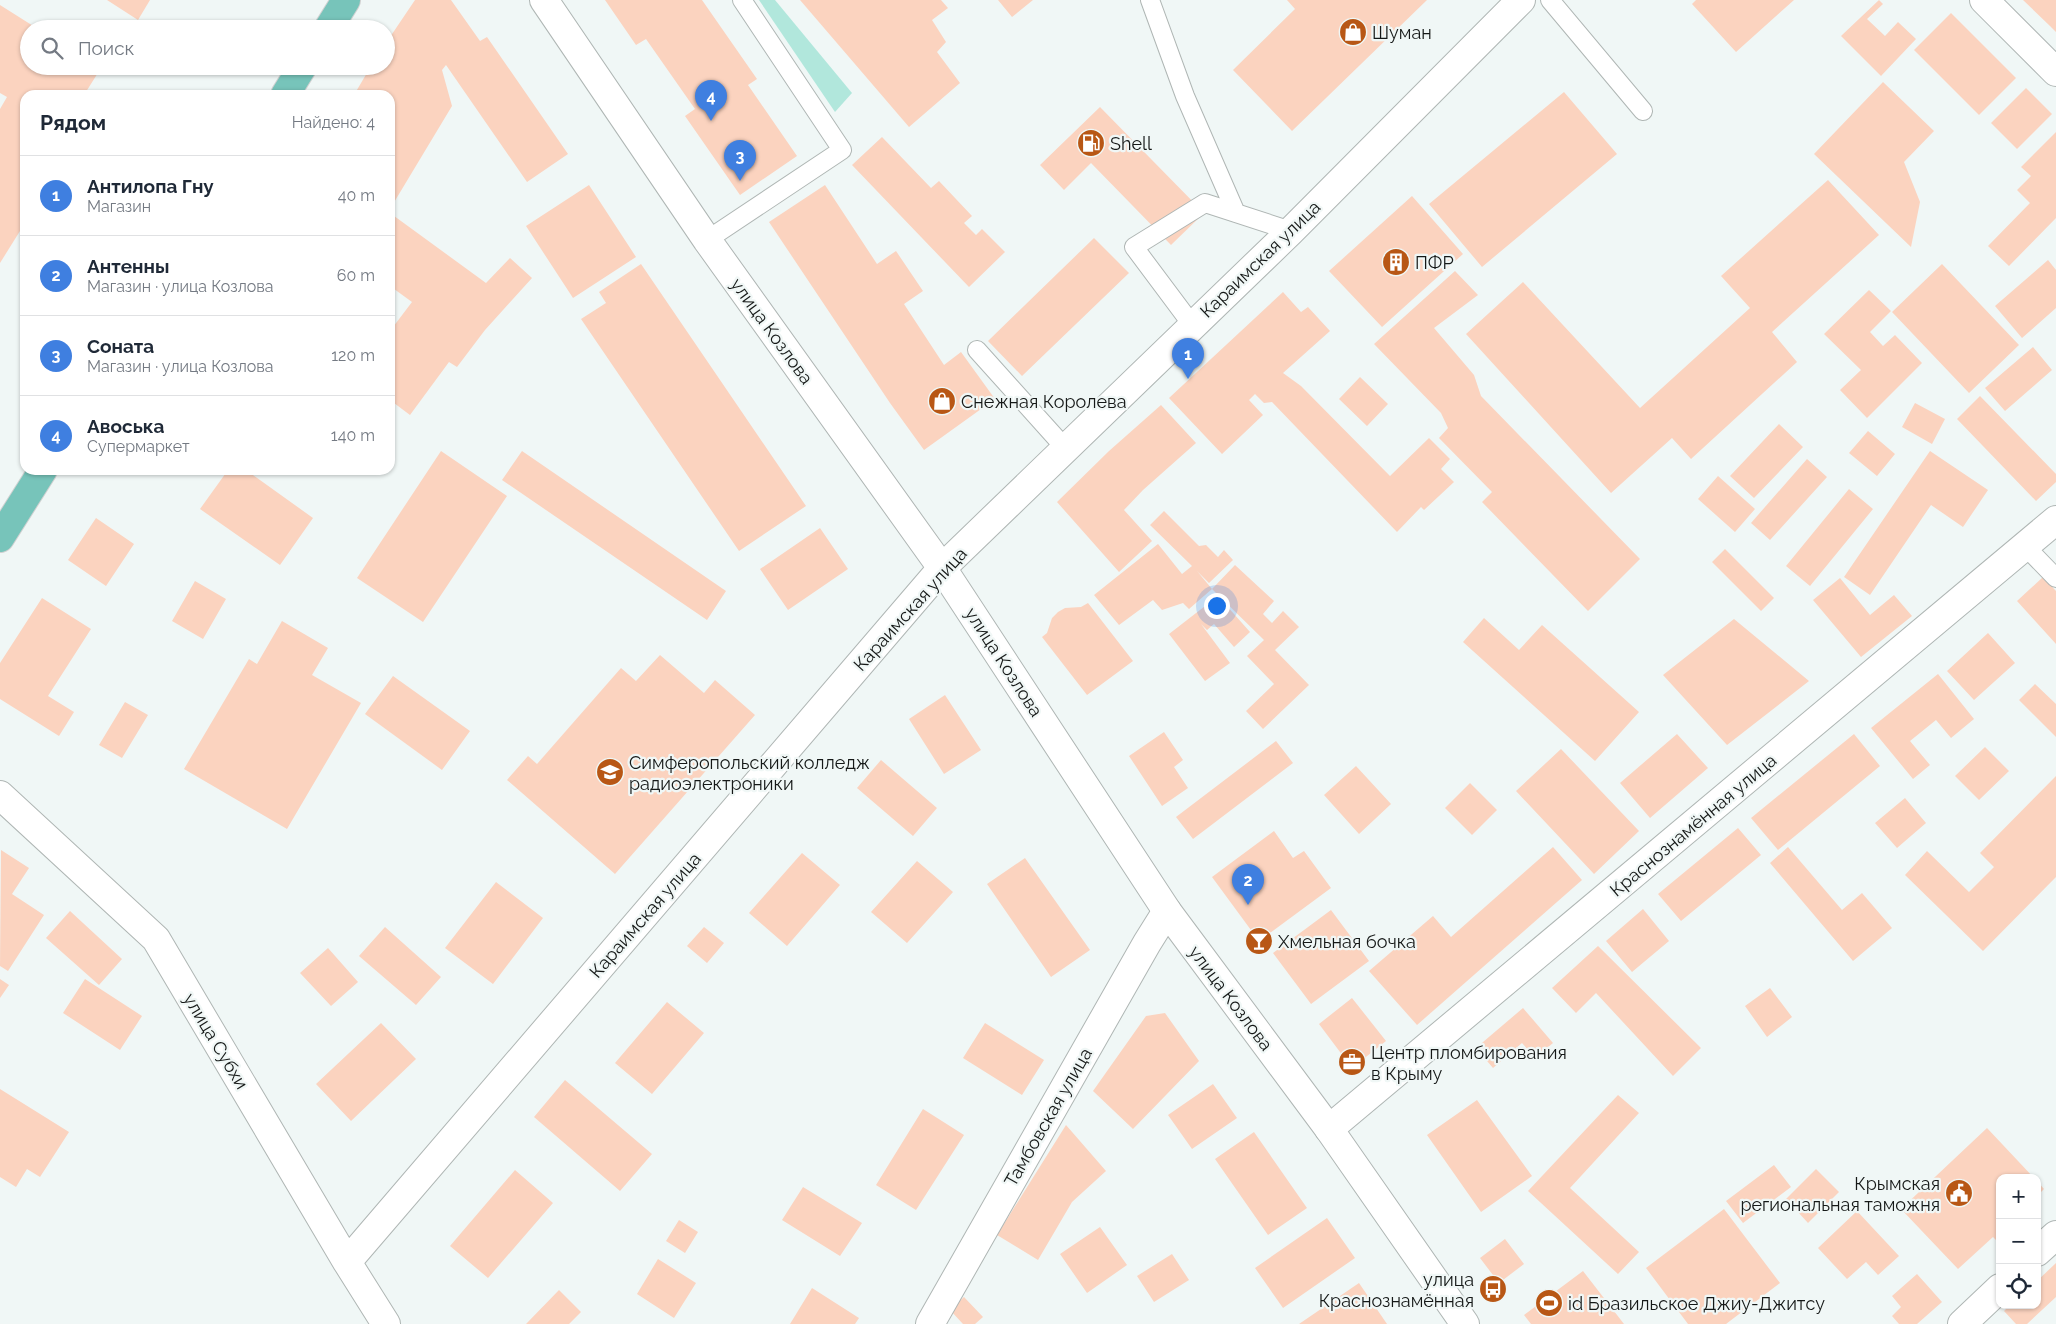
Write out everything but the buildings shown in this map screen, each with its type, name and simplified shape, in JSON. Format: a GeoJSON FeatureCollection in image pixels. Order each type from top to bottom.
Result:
{"type":"FeatureCollection","features":[{"type":"Feature","properties":{"kind":"main road"},"geometry":{"type":"LineString","coordinates":[[334,20],[346,0]]}},
{"type":"Feature","properties":{"kind":"main road"},"geometry":{"type":"LineString","coordinates":[[288,90],[297,75]]}},
{"type":"Feature","properties":{"kind":"main road"},"geometry":{"type":"LineString","coordinates":[[0,538],[41,475]]}},
{"type":"Feature","properties":{"kind":"street","name":"улица Козлова"},"geometry":{"type":"LineString","coordinates":[[544,0],[707,240],[942,568],[1167,912],[1329,1129],[1465,1324]]}},
{"type":"Feature","properties":{"kind":"street","name":"Караимская улица"},"geometry":{"type":"LineString","coordinates":[[347,1262],[942,568],[1291,231],[1521,0]]}},
{"type":"Feature","properties":{"kind":"street"},"geometry":{"type":"LineString","coordinates":[[1984,0],[2056,72]]}},
{"type":"Feature","properties":{"kind":"street","name":"Краснознамённая улица"},"geometry":{"type":"LineString","coordinates":[[1329,1129],[2056,520]]}},
{"type":"Feature","properties":{"kind":"street","name":"улица Субхи"},"geometry":{"type":"LineString","coordinates":[[0,795],[156,940],[347,1262],[386,1324]]}},
{"type":"Feature","properties":{"kind":"street","name":"Тамбовская улица"},"geometry":{"type":"LineString","coordinates":[[930,1324],[1167,912]]}},
{"type":"Feature","properties":{"kind":"street"},"geometry":{"type":"LineString","coordinates":[[2041,1248],[2056,1235]]}},
{"type":"Feature","properties":{"kind":"street"},"geometry":{"type":"LineString","coordinates":[[1962,1324],[1996,1292]]}},
{"type":"Feature","properties":{"kind":"lane"},"geometry":{"type":"LineString","coordinates":[[707,240],[842,150],[742,0]]}},
{"type":"Feature","properties":{"kind":"lane"},"geometry":{"type":"LineString","coordinates":[[1150,0],[1185,96],[1236,213]]}},
{"type":"Feature","properties":{"kind":"lane"},"geometry":{"type":"LineString","coordinates":[[1550,0],[1643,111]]}},
{"type":"Feature","properties":{"kind":"lane"},"geometry":{"type":"LineString","coordinates":[[1193,326],[1134,247],[1205,203],[1291,231]]}},
{"type":"Feature","properties":{"kind":"lane"},"geometry":{"type":"LineString","coordinates":[[977,350],[1066,449]]}},
{"type":"Feature","properties":{"kind":"lane"},"geometry":{"type":"LineString","coordinates":[[2025,546],[2056,578]]}},
{"type":"Feature","properties":{"kind":"green space"},"geometry":{"type":"Polygon","coordinates":[[[759,0],[775,0],[852,93],[835,112],[759,0]]]}},
{"type":"Feature","properties":{"kind":"place","name":"Шуман"},"geometry":{"type":"Point","coordinates":[1353,32]}},
{"type":"Feature","properties":{"kind":"place","name":"Авоська"},"geometry":{"type":"Point","coordinates":[711,121]}},
{"type":"Feature","properties":{"kind":"place","name":"Shell"},"geometry":{"type":"Point","coordinates":[1091,143]}},
{"type":"Feature","properties":{"kind":"place","name":"Соната"},"geometry":{"type":"Point","coordinates":[740,181]}},
{"type":"Feature","properties":{"kind":"place","name":"ПФР"},"geometry":{"type":"Point","coordinates":[1396,262]}},
{"type":"Feature","properties":{"kind":"place","name":"Антилопа Гну"},"geometry":{"type":"Point","coordinates":[1188,379]}},
{"type":"Feature","properties":{"kind":"place","name":"Снежная Королева"},"geometry":{"type":"Point","coordinates":[942,401]}},
{"type":"Feature","properties":{"kind":"place","name":"Симферопольский колледж радиоэлектроники"},"geometry":{"type":"Point","coordinates":[610,772]}},
{"type":"Feature","properties":{"kind":"place","name":"Антенны"},"geometry":{"type":"Point","coordinates":[1248,905]}},
{"type":"Feature","properties":{"kind":"place","name":"Хмельная бочка"},"geometry":{"type":"Point","coordinates":[1259,941]}},
{"type":"Feature","properties":{"kind":"place","name":"Центр пломбирования в Крыму"},"geometry":{"type":"Point","coordinates":[1352,1062]}},
{"type":"Feature","properties":{"kind":"place","name":"Крымская региональная таможня"},"geometry":{"type":"Point","coordinates":[1959,1193]}},
{"type":"Feature","properties":{"kind":"place","name":"улица Краснознамённая"},"geometry":{"type":"Point","coordinates":[1493,1289]}},
{"type":"Feature","properties":{"kind":"place","name":"id Бразильское Джиу-Джитсу"},"geometry":{"type":"Point","coordinates":[1549,1303]}}]}
